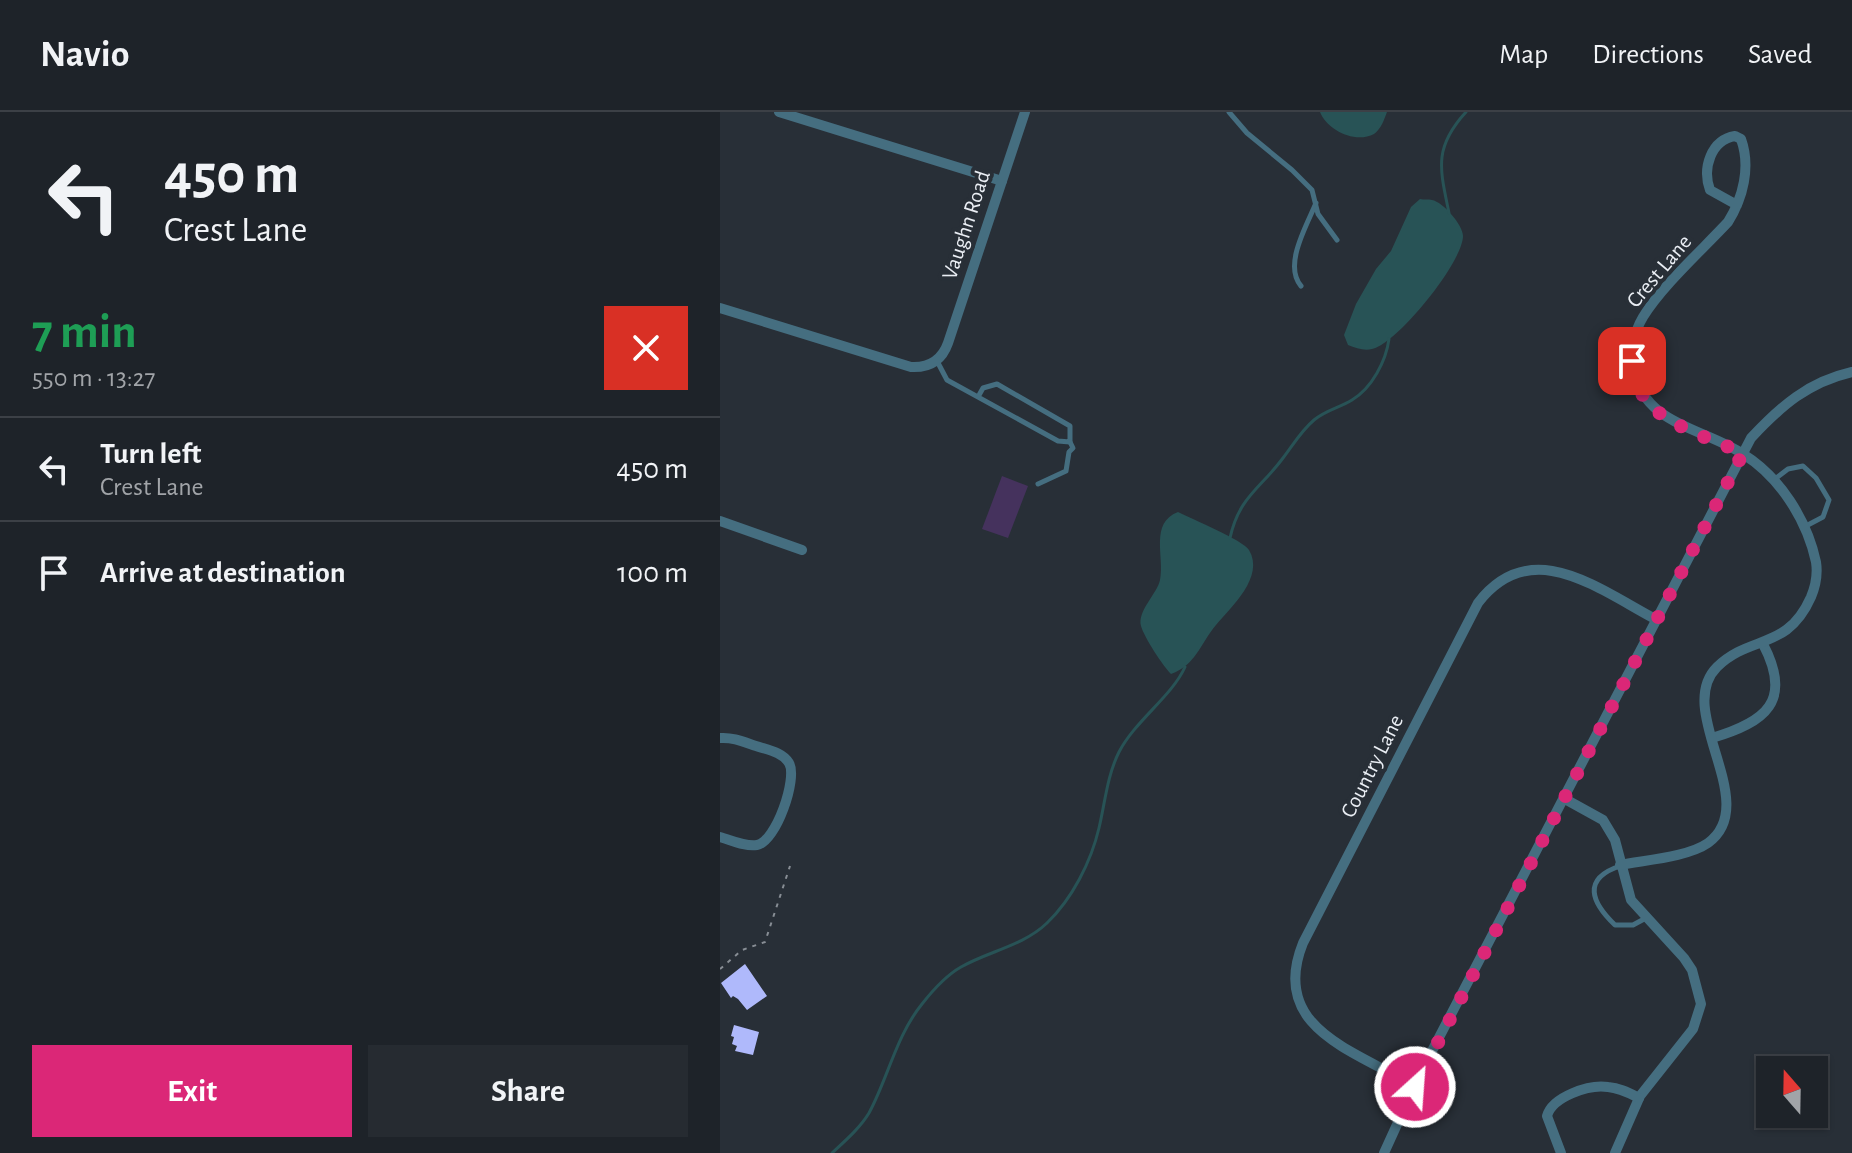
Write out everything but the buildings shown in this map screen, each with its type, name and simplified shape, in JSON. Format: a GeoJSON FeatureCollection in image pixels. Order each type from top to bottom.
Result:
{"type":"FeatureCollection","features":[{"type":"Feature","properties":{"kind":"street"},"geometry":{"type":"LineString","coordinates":[[779,112],[801,115],[1002,181]]}},
{"type":"Feature","properties":{"kind":"street","name":"Vaughn Road"},"geometry":{"type":"LineString","coordinates":[[937,361],[945,351],[1025,112]]}},
{"type":"Feature","properties":{"kind":"street","name":"Crest Lane"},"geometry":{"type":"LineString","coordinates":[[1712,738],[1704,700],[1707,679],[1733,656],[1777,638],[1794,626],[1805,610],[1818,577],[1815,560],[1795,509],[1774,480],[1743,453],[1662,416],[1644,398],[1635,380],[1632,361],[1634,339],[1642,318],[1728,222],[1737,205],[1746,168],[1746,152],[1741,139],[1735,136],[1718,143],[1711,154],[1706,181],[1710,190],[1737,205]]}},
{"type":"Feature","properties":{"kind":"street"},"geometry":{"type":"LineString","coordinates":[[720,308],[911,367],[928,366],[937,361]]}},
{"type":"Feature","properties":{"kind":"street"},"geometry":{"type":"LineString","coordinates":[[1384,1153],[1415,1087],[1751,438],[1777,409],[1798,392],[1852,372]]}},
{"type":"Feature","properties":{"kind":"street"},"geometry":{"type":"LineString","coordinates":[[720,521],[802,550]]}},
{"type":"Feature","properties":{"kind":"street","name":"Country Lane"},"geometry":{"type":"LineString","coordinates":[[1415,1087],[1320,1032],[1303,1011],[1297,997],[1295,968],[1303,943],[1478,603],[1497,582],[1511,574],[1549,569],[1592,586],[1657,620]]}},
{"type":"Feature","properties":{"kind":"street"},"geometry":{"type":"LineString","coordinates":[[1620,865],[1690,851],[1718,834],[1727,809],[1712,738],[1747,726],[1760,718],[1770,706],[1776,679],[1763,644]]}},
{"type":"Feature","properties":{"kind":"street"},"geometry":{"type":"LineString","coordinates":[[720,738],[730,737],[783,755],[791,768],[791,777],[777,824],[769,838],[757,845],[749,845],[720,837]]}},
{"type":"Feature","properties":{"kind":"street"},"geometry":{"type":"LineString","coordinates":[[1565,799],[1603,820],[1615,840],[1631,900],[1684,958],[1692,970],[1701,1004],[1693,1029],[1639,1098],[1615,1153]]}},
{"type":"Feature","properties":{"kind":"street"},"geometry":{"type":"LineString","coordinates":[[1561,1153],[1547,1116],[1552,1105],[1559,1100],[1598,1086],[1623,1090],[1639,1098]]}},
{"type":"Feature","properties":{"kind":"lane"},"geometry":{"type":"LineString","coordinates":[[1229,112],[1247,133],[1312,190],[1318,214],[1337,240]]}},
{"type":"Feature","properties":{"kind":"lane"},"geometry":{"type":"LineString","coordinates":[[1301,286],[1293,273],[1316,202]]}},
{"type":"Feature","properties":{"kind":"lane"},"geometry":{"type":"LineString","coordinates":[[937,361],[947,380],[1058,441],[1070,442]]}},
{"type":"Feature","properties":{"kind":"lane"},"geometry":{"type":"LineString","coordinates":[[978,397],[983,388],[997,384],[1070,426],[1073,448],[1069,452],[1066,471],[1038,484]]}},
{"type":"Feature","properties":{"kind":"lane"},"geometry":{"type":"LineString","coordinates":[[1774,480],[1788,469],[1803,466],[1816,478],[1829,500],[1827,509],[1823,517],[1803,528]]}},
{"type":"Feature","properties":{"kind":"lane"},"geometry":{"type":"LineString","coordinates":[[1620,865],[1607,870],[1595,882],[1593,895],[1599,910],[1615,925],[1633,925],[1646,918]]}},
{"type":"Feature","properties":{"kind":"path"},"geometry":{"type":"LineString","coordinates":[[720,969],[742,950],[765,942],[790,866]]}},
{"type":"Feature","properties":{"kind":"shaded area"},"geometry":{"type":"Polygon","coordinates":[[[1320,112],[1387,112],[1374,134],[1359,137],[1335,130],[1320,112]]]}},
{"type":"Feature","properties":{"kind":"shaded area"},"geometry":{"type":"Polygon","coordinates":[[[1420,199],[1436,202],[1452,215],[1462,231],[1460,248],[1441,282],[1397,333],[1372,349],[1348,345],[1344,335],[1356,304],[1376,269],[1391,251],[1411,207],[1420,199]]]}},
{"type":"Feature","properties":{"kind":"shaded area"},"geometry":{"type":"Polygon","coordinates":[[[1002,476],[1028,486],[1008,538],[982,529],[1002,476]]]}},
{"type":"Feature","properties":{"kind":"shaded area"},"geometry":{"type":"Polygon","coordinates":[[[1178,512],[1245,546],[1253,560],[1253,571],[1244,591],[1210,632],[1192,660],[1171,674],[1150,644],[1141,620],[1160,580],[1161,532],[1169,517],[1178,512]]]}},
{"type":"Feature","properties":{"kind":"waterway"},"geometry":{"type":"LineString","coordinates":[[1449,213],[1443,184],[1444,148],[1455,125],[1466,112]]}},
{"type":"Feature","properties":{"kind":"waterway"},"geometry":{"type":"LineString","coordinates":[[1230,538],[1239,513],[1251,494],[1305,429],[1319,417],[1359,395],[1372,381],[1385,356],[1389,339]]}},
{"type":"Feature","properties":{"kind":"waterway"},"geometry":{"type":"LineString","coordinates":[[832,1153],[869,1113],[905,1030],[935,989],[961,967],[1038,931],[1065,903],[1091,854],[1119,752],[1185,667]]}},
{"type":"Feature","properties":{"kind":"route"},"geometry":{"type":"LineString","coordinates":[[1415,1087],[1743,453],[1662,416],[1644,398],[1635,380],[1632,361]]}}]}
